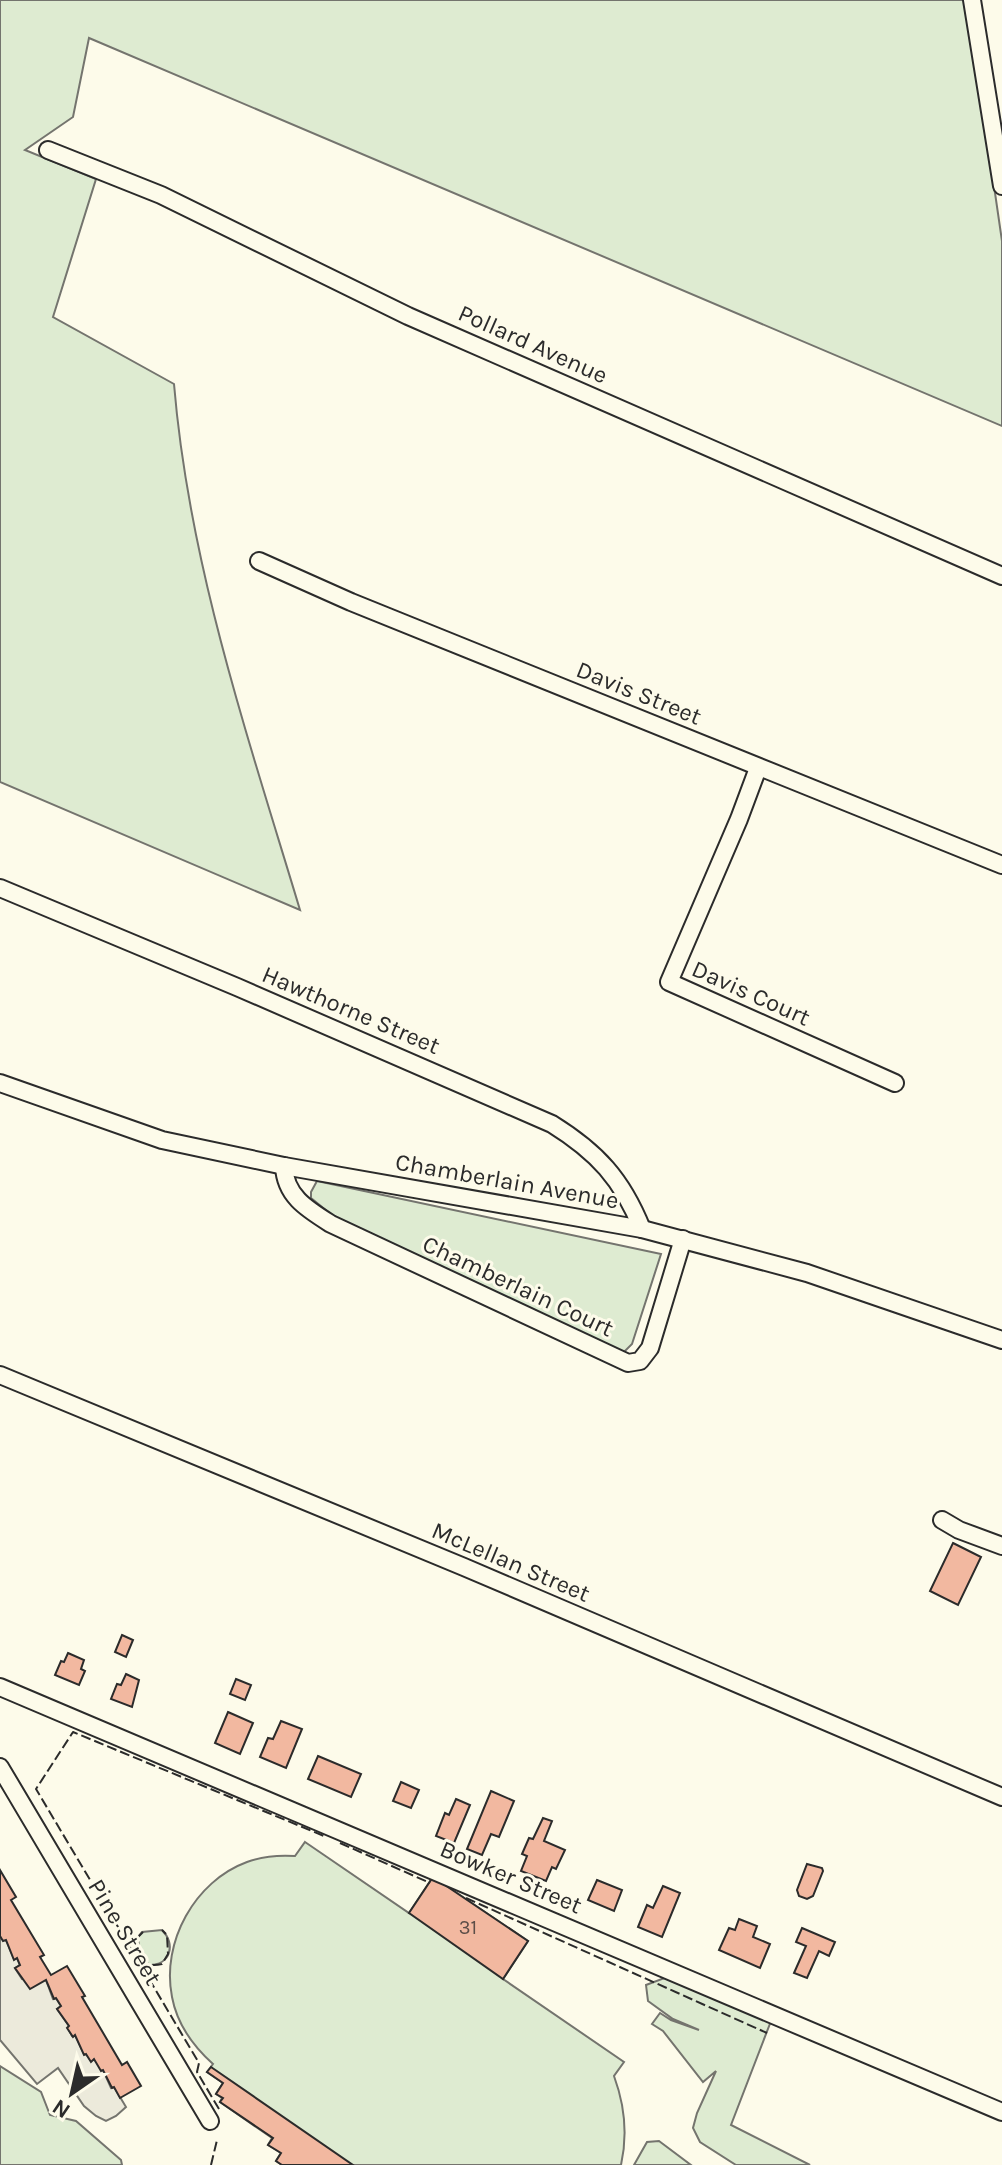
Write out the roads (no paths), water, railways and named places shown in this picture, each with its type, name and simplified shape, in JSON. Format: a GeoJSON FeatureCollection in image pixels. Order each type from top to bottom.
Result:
{"type":"FeatureCollection","features":[{"type":"Feature","properties":{"kind":"street"},"geometry":{"type":"LineString","coordinates":[[972,0],[1002,186]]}},
{"type":"Feature","properties":{"kind":"street","name":"Pollard Avenue"},"geometry":{"type":"LineString","coordinates":[[48,150],[161,195],[408,316],[1002,576]]}},
{"type":"Feature","properties":{"kind":"street","name":"Davis Street"},"geometry":{"type":"LineString","coordinates":[[259,561],[351,602],[1002,865]]}},
{"type":"Feature","properties":{"kind":"street","name":"Davis Court"},"geometry":{"type":"LineString","coordinates":[[758,768],[669,982],[895,1083]]}},
{"type":"Feature","properties":{"kind":"street","name":"Hawthorne Street"},"geometry":{"type":"LineString","coordinates":[[0,888],[552,1124],[580,1142],[601,1161],[632,1204],[642,1229]]}},
{"type":"Feature","properties":{"kind":"street","name":"Chamberlain Avenue"},"geometry":{"type":"LineString","coordinates":[[0,1083],[162,1140],[284,1166],[642,1229],[683,1239],[807,1273],[1002,1340]]}},
{"type":"Feature","properties":{"kind":"street","name":"Chamberlain Court"},"geometry":{"type":"LineString","coordinates":[[284,1166],[285,1180],[292,1193],[306,1209],[331,1224],[628,1363],[640,1361],[650,1348],[683,1239]]}},
{"type":"Feature","properties":{"kind":"street","name":"McLellan Street"},"geometry":{"type":"LineString","coordinates":[[0,1375],[478,1573],[1002,1797]]}},
{"type":"Feature","properties":{"kind":"street"},"geometry":{"type":"LineString","coordinates":[[942,1520],[959,1530],[1002,1546]]}},
{"type":"Feature","properties":{"kind":"street","name":"Bowker Street"},"geometry":{"type":"LineString","coordinates":[[0,1687],[1002,2112]]}},
{"type":"Feature","properties":{"kind":"street","name":"Pine Street"},"geometry":{"type":"LineString","coordinates":[[0,1767],[210,2121]]}}]}
